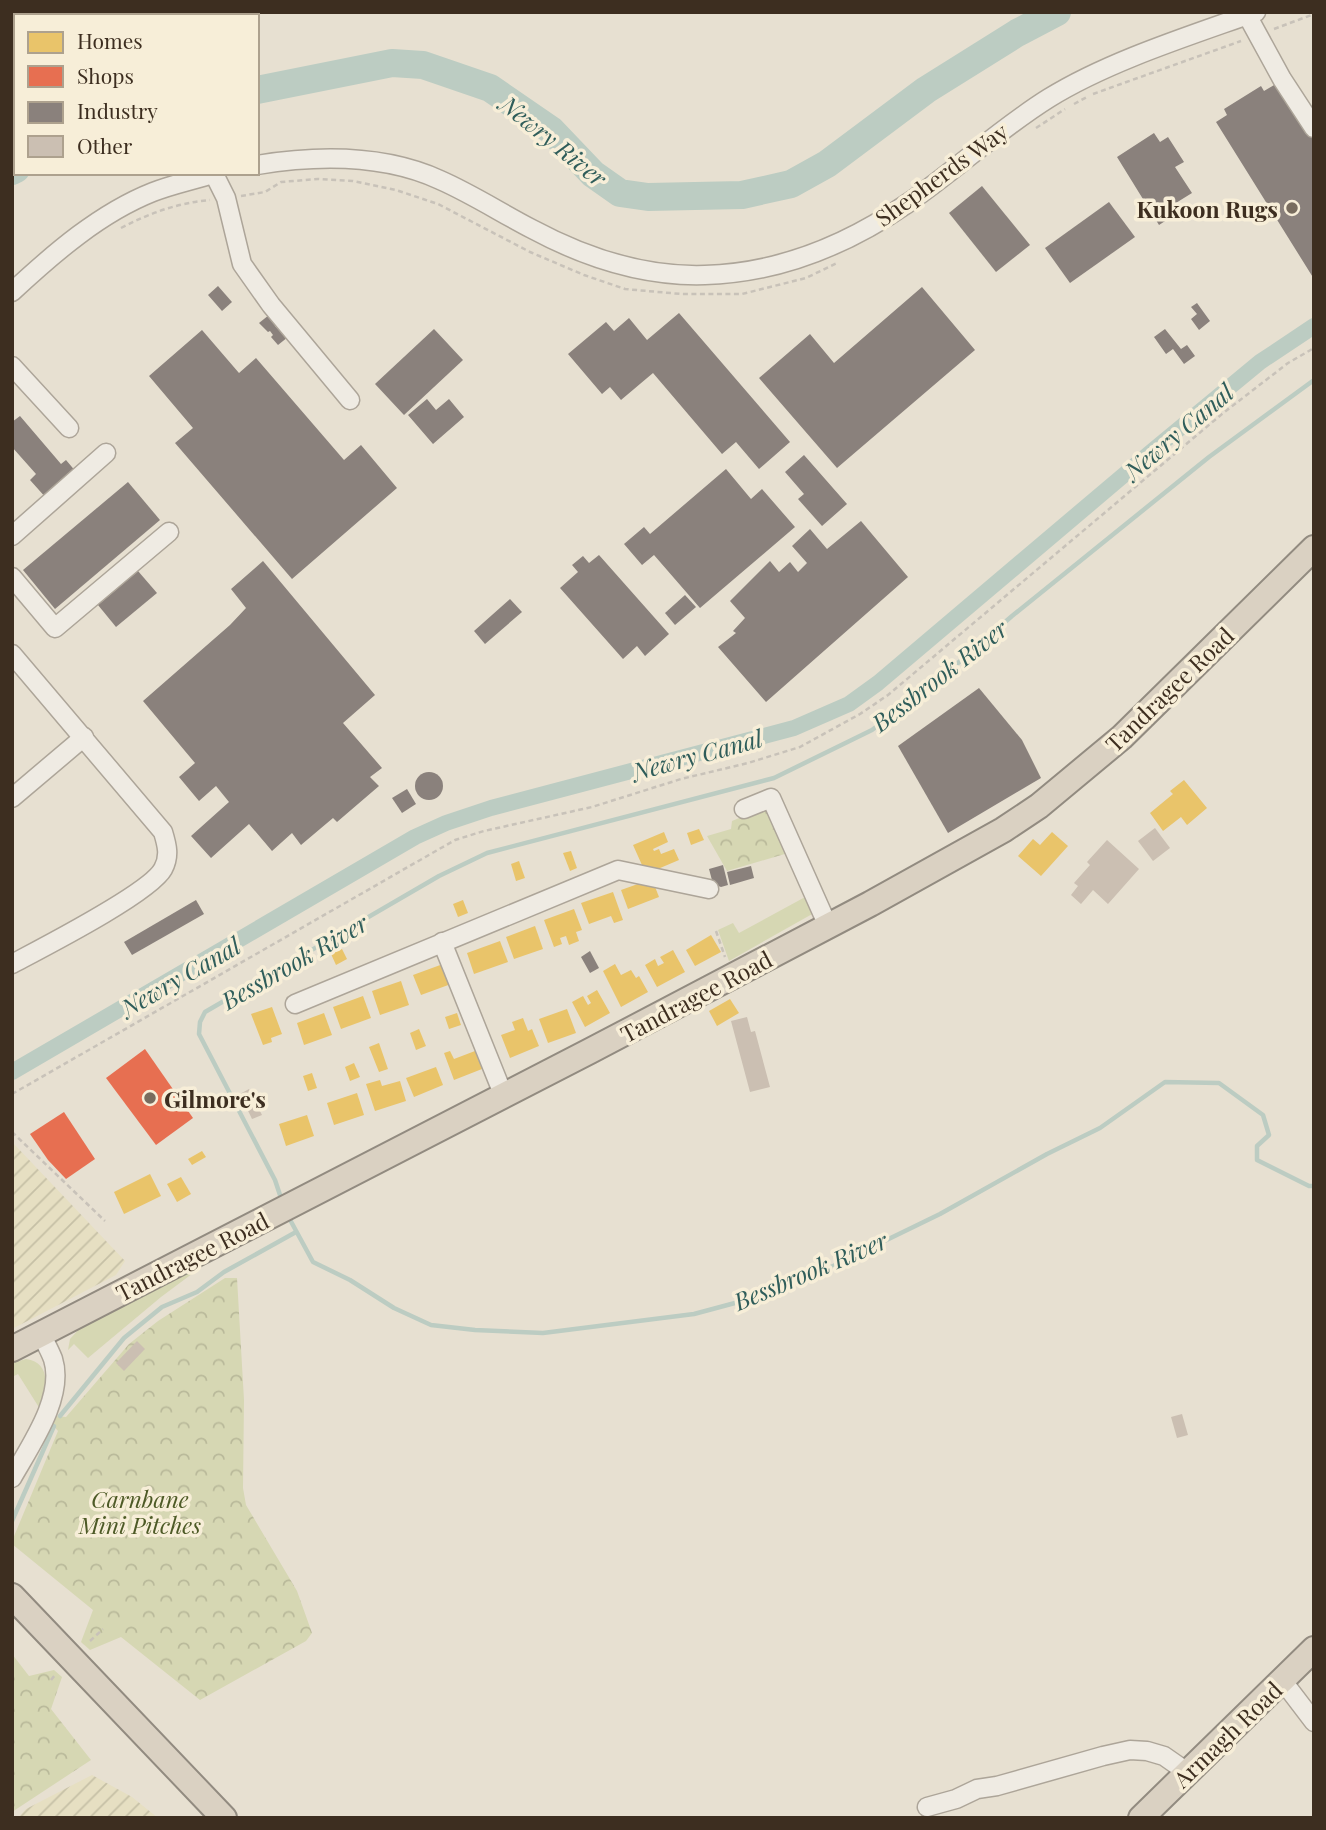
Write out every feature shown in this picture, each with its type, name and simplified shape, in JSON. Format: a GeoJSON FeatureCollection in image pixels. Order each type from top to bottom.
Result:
{"type":"FeatureCollection","features":[{"type":"Feature","properties":{"kind":"highway","name":"Tandragee Road"},"geometry":{"type":"LineString","coordinates":[[12,1349],[960,855],[1039,806],[1122,737],[1314,548]]}},
{"type":"Feature","properties":{"kind":"highway"},"geometry":{"type":"LineString","coordinates":[[12,1596],[224,1818]]}},
{"type":"Feature","properties":{"kind":"highway","name":"Armagh Road"},"geometry":{"type":"LineString","coordinates":[[1140,1818],[1314,1649]]}},
{"type":"Feature","properties":{"kind":"street"},"geometry":{"type":"LineString","coordinates":[[1252,14],[1258,35],[1314,128]]}},
{"type":"Feature","properties":{"kind":"street","name":"Shepherds Way"},"geometry":{"type":"LineString","coordinates":[[259,165],[310,158],[355,159],[398,166],[439,179],[574,250],[619,266],[662,274],[746,272],[786,263],[826,249],[869,228],[910,201],[1012,122],[1073,83],[1252,14]]}},
{"type":"Feature","properties":{"kind":"street"},"geometry":{"type":"LineString","coordinates":[[12,292],[48,259],[115,211],[152,192],[207,175]]}},
{"type":"Feature","properties":{"kind":"street"},"geometry":{"type":"LineString","coordinates":[[215,175],[226,198],[242,264],[271,305],[350,400]]}},
{"type":"Feature","properties":{"kind":"street"},"geometry":{"type":"LineString","coordinates":[[12,366],[69,428]]}},
{"type":"Feature","properties":{"kind":"street"},"geometry":{"type":"LineString","coordinates":[[12,536],[106,453]]}},
{"type":"Feature","properties":{"kind":"street"},"geometry":{"type":"LineString","coordinates":[[12,578],[55,628],[169,532]]}},
{"type":"Feature","properties":{"kind":"street"},"geometry":{"type":"LineString","coordinates":[[12,654],[163,832],[167,847],[167,860],[156,879],[125,900],[12,964]]}},
{"type":"Feature","properties":{"kind":"street"},"geometry":{"type":"LineString","coordinates":[[12,797],[84,737]]}},
{"type":"Feature","properties":{"kind":"street"},"geometry":{"type":"LineString","coordinates":[[744,809],[771,798],[828,926]]}},
{"type":"Feature","properties":{"kind":"street"},"geometry":{"type":"LineString","coordinates":[[295,1004],[618,870],[709,889]]}},
{"type":"Feature","properties":{"kind":"street"},"geometry":{"type":"LineString","coordinates":[[442,942],[503,1094]]}},
{"type":"Feature","properties":{"kind":"street"},"geometry":{"type":"LineString","coordinates":[[12,1478],[46,1416],[56,1384],[54,1361],[41,1334]]}},
{"type":"Feature","properties":{"kind":"street"},"geometry":{"type":"LineString","coordinates":[[1282,1680],[1314,1722]]}},
{"type":"Feature","properties":{"kind":"street"},"geometry":{"type":"LineString","coordinates":[[927,1807],[956,1799],[977,1789],[1130,1751],[1147,1751],[1164,1756],[1187,1772]]}},
{"type":"Feature","properties":{"kind":"path"},"geometry":{"type":"LineString","coordinates":[[1027,134],[1094,94],[1314,14]]}},
{"type":"Feature","properties":{"kind":"path"},"geometry":{"type":"LineString","coordinates":[[118,229],[156,210],[187,202],[265,192],[281,181],[318,179],[353,181],[396,190],[438,204],[530,252],[625,289],[741,294],[806,278],[843,260]]}},
{"type":"Feature","properties":{"kind":"path"},"geometry":{"type":"LineString","coordinates":[[12,1094],[455,840],[592,807],[681,779],[748,763],[800,747],[835,729],[888,695],[1222,414],[1288,363],[1314,348]]}},
{"type":"Feature","properties":{"kind":"path"},"geometry":{"type":"LineString","coordinates":[[716,931],[728,965]]}},
{"type":"Feature","properties":{"kind":"path"},"geometry":{"type":"LineString","coordinates":[[12,1132],[105,1221]]}},
{"type":"Feature","properties":{"kind":"path"},"geometry":{"type":"LineString","coordinates":[[90,1641],[103,1629]]}},
{"type":"Feature","properties":{"kind":"path"},"geometry":{"type":"LineString","coordinates":[[51,1680],[55,1675]]}},
{"type":"Feature","properties":{"kind":"shaded area"},"geometry":{"type":"Polygon","coordinates":[[[14,1144],[125,1261],[116,1275],[12,1329],[14,1144]]]}},
{"type":"Feature","properties":{"kind":"shaded area"},"geometry":{"type":"Polygon","coordinates":[[[92,1775],[132,1797],[158,1818],[18,1818],[26,1809],[92,1775]]]}},
{"type":"Feature","properties":{"kind":"green space"},"geometry":{"type":"Polygon","coordinates":[[[763,808],[773,814],[788,853],[727,871],[707,836],[731,829],[732,821],[763,808]]]}},
{"type":"Feature","properties":{"kind":"green space"},"geometry":{"type":"Polygon","coordinates":[[[807,896],[814,913],[729,961],[718,930],[733,923],[739,933],[807,896]]]}},
{"type":"Feature","properties":{"kind":"green space"},"geometry":{"type":"Polygon","coordinates":[[[224,1250],[161,1297],[88,1358],[74,1344],[68,1350],[70,1339],[81,1327],[224,1250]]]}},
{"type":"Feature","properties":{"kind":"green space","name":"Carnbane Mini Pitches"},"geometry":{"type":"Polygon","coordinates":[[[225,1278],[237,1278],[244,1400],[243,1488],[246,1505],[297,1591],[312,1633],[306,1641],[200,1700],[121,1637],[90,1650],[81,1642],[93,1610],[12,1544],[12,1541],[58,1431],[51,1423],[56,1416],[66,1417],[129,1344],[158,1321],[225,1278]]]}},
{"type":"Feature","properties":{"kind":"green space"},"geometry":{"type":"Polygon","coordinates":[[[26,1359],[35,1362],[44,1372],[45,1386],[40,1409],[18,1374],[12,1377],[12,1363],[26,1359]]]}},
{"type":"Feature","properties":{"kind":"green space"},"geometry":{"type":"Polygon","coordinates":[[[12,1654],[29,1676],[54,1670],[62,1677],[51,1709],[91,1760],[12,1812],[12,1654]]]}},
{"type":"Feature","properties":{"kind":"building: Homes"},"geometry":{"type":"Polygon","coordinates":[[[1184,780],[1207,808],[1187,825],[1181,817],[1163,831],[1150,813],[1173,794],[1170,791],[1184,780]]]}},
{"type":"Feature","properties":{"kind":"building: Homes"},"geometry":{"type":"Polygon","coordinates":[[[699,829],[704,840],[691,845],[687,833],[699,829]]]}},
{"type":"Feature","properties":{"kind":"building: Homes"},"geometry":{"type":"Polygon","coordinates":[[[664,832],[668,842],[653,849],[654,851],[659,849],[661,854],[674,849],[679,860],[646,874],[633,845],[664,832]]]}},
{"type":"Feature","properties":{"kind":"building: Homes"},"geometry":{"type":"Polygon","coordinates":[[[1052,832],[1068,846],[1041,876],[1018,856],[1033,839],[1040,845],[1052,832]]]}},
{"type":"Feature","properties":{"kind":"building: Homes"},"geometry":{"type":"Polygon","coordinates":[[[571,851],[577,868],[570,871],[563,853],[571,851]]]}},
{"type":"Feature","properties":{"kind":"building: Homes"},"geometry":{"type":"Polygon","coordinates":[[[519,861],[525,878],[516,881],[511,864],[519,861]]]}},
{"type":"Feature","properties":{"kind":"building: Homes"},"geometry":{"type":"Polygon","coordinates":[[[652,879],[659,897],[628,909],[621,890],[652,879]]]}},
{"type":"Feature","properties":{"kind":"building: Homes"},"geometry":{"type":"Polygon","coordinates":[[[613,892],[623,920],[614,923],[611,916],[589,924],[581,903],[613,892]]]}},
{"type":"Feature","properties":{"kind":"building: Homes"},"geometry":{"type":"Polygon","coordinates":[[[463,900],[468,913],[458,917],[453,904],[463,900]]]}},
{"type":"Feature","properties":{"kind":"building: Homes"},"geometry":{"type":"Polygon","coordinates":[[[574,909],[582,930],[576,932],[579,941],[569,945],[566,936],[560,938],[562,944],[554,947],[544,920],[574,909]]]}},
{"type":"Feature","properties":{"kind":"building: Homes"},"geometry":{"type":"Polygon","coordinates":[[[535,926],[543,949],[514,959],[506,937],[535,926]]]}},
{"type":"Feature","properties":{"kind":"building: Homes"},"geometry":{"type":"Polygon","coordinates":[[[711,935],[721,952],[695,966],[686,950],[711,935]]]}},
{"type":"Feature","properties":{"kind":"building: Homes"},"geometry":{"type":"Polygon","coordinates":[[[500,941],[508,962],[474,974],[467,953],[500,941]]]}},
{"type":"Feature","properties":{"kind":"building: Homes"},"geometry":{"type":"Polygon","coordinates":[[[342,949],[347,959],[336,965],[331,954],[342,949]]]}},
{"type":"Feature","properties":{"kind":"building: Homes"},"geometry":{"type":"Polygon","coordinates":[[[673,950],[685,972],[657,987],[645,965],[655,959],[658,966],[664,963],[660,957],[673,950]]]}},
{"type":"Feature","properties":{"kind":"building: Homes"},"geometry":{"type":"Polygon","coordinates":[[[443,964],[451,984],[421,995],[413,975],[443,964]]]}},
{"type":"Feature","properties":{"kind":"building: Homes"},"geometry":{"type":"Polygon","coordinates":[[[615,964],[621,975],[631,970],[636,978],[639,976],[648,992],[621,1007],[603,971],[615,964]]]}},
{"type":"Feature","properties":{"kind":"building: Homes"},"geometry":{"type":"Polygon","coordinates":[[[401,981],[409,1005],[380,1015],[372,991],[401,981]]]}},
{"type":"Feature","properties":{"kind":"building: Homes"},"geometry":{"type":"Polygon","coordinates":[[[597,990],[610,1013],[585,1027],[572,1002],[583,996],[588,1005],[591,1003],[587,996],[597,990]]]}},
{"type":"Feature","properties":{"kind":"building: Homes"},"geometry":{"type":"Polygon","coordinates":[[[363,996],[371,1018],[341,1029],[333,1007],[363,996]]]}},
{"type":"Feature","properties":{"kind":"building: Homes"},"geometry":{"type":"Polygon","coordinates":[[[730,999],[739,1013],[717,1026],[709,1011],[730,999]]]}},
{"type":"Feature","properties":{"kind":"building: Homes"},"geometry":{"type":"Polygon","coordinates":[[[272,1007],[282,1034],[263,1045],[251,1014],[272,1007]]]}},
{"type":"Feature","properties":{"kind":"building: Homes"},"geometry":{"type":"Polygon","coordinates":[[[567,1009],[576,1033],[548,1043],[539,1019],[567,1009]]]}},
{"type":"Feature","properties":{"kind":"building: Homes"},"geometry":{"type":"Polygon","coordinates":[[[324,1013],[332,1035],[304,1045],[297,1023],[324,1013]]]}},
{"type":"Feature","properties":{"kind":"building: Homes"},"geometry":{"type":"Polygon","coordinates":[[[457,1013],[461,1025],[449,1029],[445,1017],[457,1013]]]}},
{"type":"Feature","properties":{"kind":"building: Homes"},"geometry":{"type":"Polygon","coordinates":[[[523,1018],[528,1031],[532,1029],[539,1046],[510,1058],[501,1035],[515,1030],[512,1022],[523,1018]]]}},
{"type":"Feature","properties":{"kind":"building: Homes"},"geometry":{"type":"Polygon","coordinates":[[[419,1029],[426,1046],[416,1050],[410,1033],[419,1029]]]}},
{"type":"Feature","properties":{"kind":"building: Homes"},"geometry":{"type":"Polygon","coordinates":[[[379,1043],[388,1069],[379,1072],[369,1047],[379,1043]]]}},
{"type":"Feature","properties":{"kind":"building: Homes"},"geometry":{"type":"Polygon","coordinates":[[[450,1051],[454,1059],[475,1051],[482,1069],[454,1080],[444,1053],[450,1051]]]}},
{"type":"Feature","properties":{"kind":"building: Homes"},"geometry":{"type":"Polygon","coordinates":[[[354,1063],[360,1077],[350,1081],[345,1067],[354,1063]]]}},
{"type":"Feature","properties":{"kind":"building: Homes"},"geometry":{"type":"Polygon","coordinates":[[[436,1067],[443,1085],[414,1097],[406,1078],[436,1067]]]}},
{"type":"Feature","properties":{"kind":"building: Homes"},"geometry":{"type":"Polygon","coordinates":[[[312,1073],[317,1088],[308,1091],[303,1076],[312,1073]]]}},
{"type":"Feature","properties":{"kind":"building: Homes"},"geometry":{"type":"Polygon","coordinates":[[[380,1080],[382,1086],[400,1081],[406,1101],[375,1111],[366,1084],[380,1080]]]}},
{"type":"Feature","properties":{"kind":"building: Homes"},"geometry":{"type":"Polygon","coordinates":[[[357,1093],[364,1115],[334,1125],[327,1103],[357,1093]]]}},
{"type":"Feature","properties":{"kind":"building: Homes"},"geometry":{"type":"Polygon","coordinates":[[[307,1115],[314,1136],[286,1146],[279,1124],[307,1115]]]}},
{"type":"Feature","properties":{"kind":"building: Homes"},"geometry":{"type":"Polygon","coordinates":[[[202,1151],[206,1157],[192,1165],[188,1159],[202,1151]]]}},
{"type":"Feature","properties":{"kind":"building: Homes"},"geometry":{"type":"Polygon","coordinates":[[[150,1174],[161,1196],[124,1214],[114,1192],[150,1174]]]}},
{"type":"Feature","properties":{"kind":"building: Homes"},"geometry":{"type":"Polygon","coordinates":[[[181,1177],[191,1194],[177,1202],[167,1184],[181,1177]]]}},
{"type":"Feature","properties":{"kind":"building: Shops","name":"Gilmore's"},"geometry":{"type":"Polygon","coordinates":[[[145,1049],[193,1118],[156,1145],[106,1078],[145,1049]]]}},
{"type":"Feature","properties":{"kind":"building: Shops"},"geometry":{"type":"Polygon","coordinates":[[[64,1112],[95,1159],[66,1179],[48,1160],[30,1134],[64,1112]]]}},
{"type":"Feature","properties":{"kind":"building: Industry"},"geometry":{"type":"Polygon","coordinates":[[[12,12],[102,12],[14,14],[12,54],[12,12]]]}},
{"type":"Feature","properties":{"kind":"building: Industry","name":"Kukoon Rugs"},"geometry":{"type":"Polygon","coordinates":[[[1279,82],[1314,138],[1314,279],[1216,122],[1227,115],[1224,109],[1261,86],[1264,91],[1279,82]]]}},
{"type":"Feature","properties":{"kind":"building: Industry"},"geometry":{"type":"Polygon","coordinates":[[[1154,133],[1160,142],[1168,137],[1184,162],[1175,167],[1192,193],[1171,206],[1176,214],[1159,225],[1117,157],[1154,133]]]}},
{"type":"Feature","properties":{"kind":"building: Industry"},"geometry":{"type":"Polygon","coordinates":[[[982,186],[1030,245],[996,272],[949,213],[982,186]]]}},
{"type":"Feature","properties":{"kind":"building: Industry"},"geometry":{"type":"Polygon","coordinates":[[[1109,202],[1135,237],[1070,283],[1045,248],[1109,202]]]}},
{"type":"Feature","properties":{"kind":"building: Industry"},"geometry":{"type":"Polygon","coordinates":[[[218,286],[232,302],[222,311],[208,295],[218,286]]]}},
{"type":"Feature","properties":{"kind":"building: Industry"},"geometry":{"type":"Polygon","coordinates":[[[922,287],[975,350],[837,468],[759,378],[810,334],[834,363],[922,287]]]}},
{"type":"Feature","properties":{"kind":"building: Industry"},"geometry":{"type":"Polygon","coordinates":[[[1197,303],[1210,321],[1199,330],[1191,319],[1197,314],[1191,307],[1197,303]]]}},
{"type":"Feature","properties":{"kind":"building: Industry"},"geometry":{"type":"Polygon","coordinates":[[[679,313],[790,442],[759,469],[736,442],[722,454],[653,373],[621,400],[610,387],[602,394],[568,354],[606,322],[614,331],[629,318],[647,340],[679,313]]]}},
{"type":"Feature","properties":{"kind":"building: Industry"},"geometry":{"type":"Polygon","coordinates":[[[269,315],[277,324],[275,326],[279,330],[281,328],[288,337],[278,345],[271,337],[273,335],[270,331],[259,323],[269,315]]]}},
{"type":"Feature","properties":{"kind":"building: Industry"},"geometry":{"type":"Polygon","coordinates":[[[434,329],[463,360],[404,415],[375,384],[434,329]]]}},
{"type":"Feature","properties":{"kind":"building: Industry"},"geometry":{"type":"Polygon","coordinates":[[[1165,329],[1181,349],[1187,345],[1195,356],[1184,364],[1173,349],[1166,354],[1154,337],[1165,329]]]}},
{"type":"Feature","properties":{"kind":"building: Industry"},"geometry":{"type":"Polygon","coordinates":[[[202,330],[239,373],[256,358],[344,460],[361,445],[397,488],[292,579],[175,443],[193,428],[149,376],[202,330]]]}},
{"type":"Feature","properties":{"kind":"building: Industry"},"geometry":{"type":"Polygon","coordinates":[[[427,399],[436,410],[449,399],[464,417],[433,444],[408,415],[427,399]]]}},
{"type":"Feature","properties":{"kind":"building: Industry"},"geometry":{"type":"Polygon","coordinates":[[[20,416],[61,464],[66,460],[77,473],[47,499],[30,480],[36,474],[12,447],[12,422],[20,416]]]}},
{"type":"Feature","properties":{"kind":"building: Industry"},"geometry":{"type":"Polygon","coordinates":[[[804,455],[847,504],[822,526],[798,499],[804,494],[785,472],[804,455]]]}},
{"type":"Feature","properties":{"kind":"building: Industry"},"geometry":{"type":"Polygon","coordinates":[[[726,469],[751,499],[762,489],[795,527],[700,608],[654,555],[642,565],[624,544],[644,527],[650,534],[726,469]]]}},
{"type":"Feature","properties":{"kind":"building: Industry"},"geometry":{"type":"Polygon","coordinates":[[[128,482],[160,520],[55,609],[23,570],[128,482]]]}},
{"type":"Feature","properties":{"kind":"building: Industry"},"geometry":{"type":"Polygon","coordinates":[[[861,521],[908,577],[766,702],[718,647],[736,633],[733,631],[745,618],[730,601],[770,561],[779,572],[790,562],[798,572],[807,563],[792,546],[810,529],[827,549],[861,521]]]}},
{"type":"Feature","properties":{"kind":"building: Industry"},"geometry":{"type":"Polygon","coordinates":[[[599,555],[669,634],[645,656],[637,646],[623,659],[560,588],[578,572],[572,565],[583,556],[589,563],[599,555]]]}},
{"type":"Feature","properties":{"kind":"building: Industry"},"geometry":{"type":"Polygon","coordinates":[[[263,561],[375,695],[343,723],[382,768],[370,777],[379,786],[337,822],[333,818],[301,845],[292,833],[272,851],[249,824],[211,858],[191,836],[229,802],[216,786],[199,801],[179,777],[195,763],[143,701],[246,608],[231,589],[263,561]]]}},
{"type":"Feature","properties":{"kind":"building: Industry"},"geometry":{"type":"Polygon","coordinates":[[[138,571],[157,593],[116,627],[98,605],[138,571]]]}},
{"type":"Feature","properties":{"kind":"building: Industry"},"geometry":{"type":"Polygon","coordinates":[[[685,595],[696,607],[675,625],[665,613],[685,595]]]}},
{"type":"Feature","properties":{"kind":"building: Industry"},"geometry":{"type":"Polygon","coordinates":[[[510,599],[522,612],[485,644],[474,631],[510,599]]]}},
{"type":"Feature","properties":{"kind":"building: Industry"},"geometry":{"type":"Polygon","coordinates":[[[979,688],[1022,740],[1041,778],[948,833],[898,746],[979,688]]]}},
{"type":"Feature","properties":{"kind":"building: Industry"},"geometry":{"type":"Polygon","coordinates":[[[429,772],[439,776],[443,786],[439,796],[429,800],[419,796],[415,786],[419,776],[429,772]]]}},
{"type":"Feature","properties":{"kind":"building: Industry"},"geometry":{"type":"Polygon","coordinates":[[[407,789],[416,804],[402,813],[392,798],[407,789]]]}},
{"type":"Feature","properties":{"kind":"building: Industry"},"geometry":{"type":"Polygon","coordinates":[[[723,865],[728,885],[721,887],[713,884],[709,869],[723,865]]]}},
{"type":"Feature","properties":{"kind":"building: Industry"},"geometry":{"type":"Polygon","coordinates":[[[751,866],[754,878],[730,885],[727,872],[751,866]]]}},
{"type":"Feature","properties":{"kind":"building: Industry"},"geometry":{"type":"Polygon","coordinates":[[[196,900],[204,914],[132,955],[124,942],[196,900]]]}},
{"type":"Feature","properties":{"kind":"building: Industry"},"geometry":{"type":"Polygon","coordinates":[[[590,951],[599,968],[590,973],[581,957],[590,951]]]}},
{"type":"Feature","properties":{"kind":"building: Other"},"geometry":{"type":"Polygon","coordinates":[[[1155,828],[1170,848],[1153,861],[1138,841],[1155,828]]]}},
{"type":"Feature","properties":{"kind":"building: Other"},"geometry":{"type":"Polygon","coordinates":[[[1107,840],[1139,869],[1108,904],[1093,890],[1081,904],[1071,895],[1078,886],[1074,883],[1090,865],[1087,862],[1107,840]]]}},
{"type":"Feature","properties":{"kind":"building: Other"},"geometry":{"type":"Polygon","coordinates":[[[747,1017],[751,1032],[755,1031],[770,1087],[750,1092],[731,1021],[747,1017]]]}},
{"type":"Feature","properties":{"kind":"building: Other"},"geometry":{"type":"Polygon","coordinates":[[[249,1089],[262,1115],[252,1119],[240,1094],[249,1089]]]}},
{"type":"Feature","properties":{"kind":"building: Other"},"geometry":{"type":"Polygon","coordinates":[[[137,1341],[145,1349],[124,1371],[116,1363],[137,1341]]]}},
{"type":"Feature","properties":{"kind":"building: Other"},"geometry":{"type":"Polygon","coordinates":[[[1182,1414],[1188,1435],[1177,1438],[1171,1417],[1182,1414]]]}},
{"type":"Feature","properties":{"kind":"waterway","name":"Newry River"},"geometry":{"type":"LineString","coordinates":[[259,90],[392,63],[423,65],[490,88],[551,130],[593,174],[620,193],[648,197],[742,195],[791,184],[827,164],[926,90],[1017,33],[1057,12]]}},
{"type":"Feature","properties":{"kind":"waterway","name":"Newry Canal"},"geometry":{"type":"LineString","coordinates":[[12,1072],[415,837],[446,823],[491,808],[794,728],[849,704],[878,683],[1260,362],[1314,326]]}},
{"type":"Feature","properties":{"kind":"waterway","name":"Bessbrook River"},"geometry":{"type":"LineString","coordinates":[[282,1201],[275,1180],[199,1034],[200,1022],[205,1012],[439,876],[487,853],[774,778],[872,730],[943,676],[1012,616],[1209,457],[1314,380]]}},
{"type":"Feature","properties":{"kind":"waterway","name":"Bessbrook River"},"geometry":{"type":"LineString","coordinates":[[288,1216],[313,1262],[350,1280],[394,1308],[431,1325],[543,1333],[694,1314],[761,1296],[829,1268],[940,1214],[1047,1154],[1100,1128],[1165,1082],[1219,1083],[1263,1115],[1269,1135],[1257,1146],[1257,1160],[1314,1186]]}},
{"type":"Feature","properties":{"kind":"waterway"},"geometry":{"type":"LineString","coordinates":[[60,1416],[124,1338],[162,1307],[197,1292],[224,1272],[296,1232]]}},
{"type":"Feature","properties":{"kind":"waterway"},"geometry":{"type":"LineString","coordinates":[[12,1521],[54,1426]]}},
{"type":"Feature","properties":{"kind":"place","name":"Kukoon Rugs"},"geometry":{"type":"Point","coordinates":[1292,208]}},
{"type":"Feature","properties":{"kind":"place","name":"Gilmore's"},"geometry":{"type":"Point","coordinates":[150,1098]}}]}
